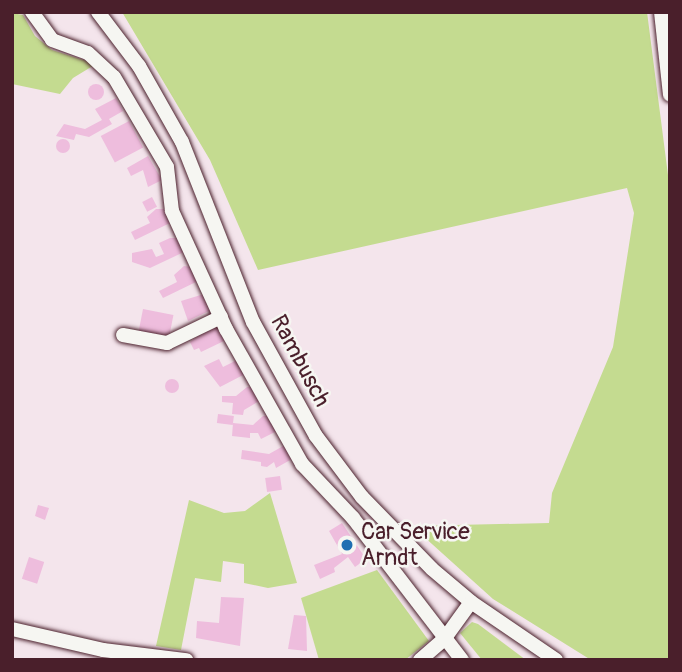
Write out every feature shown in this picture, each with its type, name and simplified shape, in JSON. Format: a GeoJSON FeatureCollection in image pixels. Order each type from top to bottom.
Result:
{"type":"FeatureCollection","features":[{"type":"Feature","properties":{"kind":"street","name":"Rambusch"},"geometry":{"type":"LineString","coordinates":[[32,12],[52,40],[88,52],[104,65],[135,109],[167,167],[172,211],[220,317],[302,464],[346,510],[462,660]]}},
{"type":"Feature","properties":{"kind":"street","name":"Rambusch"},"geometry":{"type":"LineString","coordinates":[[98,12],[139,66],[182,142],[253,322],[316,436],[397,534],[471,602],[556,660]]}},
{"type":"Feature","properties":{"kind":"street"},"geometry":{"type":"LineString","coordinates":[[661,12],[670,95]]}},
{"type":"Feature","properties":{"kind":"street"},"geometry":{"type":"LineString","coordinates":[[123,335],[167,343],[220,317]]}},
{"type":"Feature","properties":{"kind":"street"},"geometry":{"type":"LineString","coordinates":[[420,660],[445,638],[471,602]]}},
{"type":"Feature","properties":{"kind":"street"},"geometry":{"type":"LineString","coordinates":[[12,629],[103,650],[186,660]]}},
{"type":"Feature","properties":{"kind":"green space"},"geometry":{"type":"Polygon","coordinates":[[[122,12],[647,12],[668,175],[670,660],[591,660],[493,599],[412,526],[549,523],[552,493],[613,347],[634,213],[627,188],[258,270],[210,160],[122,12]]]}},
{"type":"Feature","properties":{"kind":"green space"},"geometry":{"type":"Polygon","coordinates":[[[12,13],[23,15],[35,36],[52,50],[96,64],[73,78],[60,94],[12,84],[12,13]]]}},
{"type":"Feature","properties":{"kind":"green space"},"geometry":{"type":"Polygon","coordinates":[[[270,493],[297,583],[268,588],[244,583],[244,564],[223,561],[221,582],[195,578],[181,650],[156,646],[189,500],[224,513],[245,511],[270,493]]]}},
{"type":"Feature","properties":{"kind":"green space"},"geometry":{"type":"Polygon","coordinates":[[[377,570],[429,641],[405,660],[319,660],[301,598],[377,570]]]}},
{"type":"Feature","properties":{"kind":"green space"},"geometry":{"type":"Polygon","coordinates":[[[472,622],[526,660],[482,660],[460,633],[472,622]]]}},
{"type":"Feature","properties":{"kind":"building"},"geometry":{"type":"Polygon","coordinates":[[[96,84],[104,92],[96,100],[88,92],[96,84]]]}},
{"type":"Feature","properties":{"kind":"building"},"geometry":{"type":"Polygon","coordinates":[[[116,98],[123,111],[109,119],[112,124],[89,137],[76,134],[74,140],[56,136],[64,124],[85,129],[102,120],[95,109],[116,98]]]}},
{"type":"Feature","properties":{"kind":"building"},"geometry":{"type":"Polygon","coordinates":[[[129,121],[143,147],[115,163],[101,136],[129,121]]]}},
{"type":"Feature","properties":{"kind":"building"},"geometry":{"type":"Polygon","coordinates":[[[63,139],[68,141],[68,151],[63,153],[58,151],[56,146],[58,141],[63,139]]]}},
{"type":"Feature","properties":{"kind":"building"},"geometry":{"type":"Polygon","coordinates":[[[148,156],[162,180],[148,187],[143,170],[131,176],[127,168],[148,156]]]}},
{"type":"Feature","properties":{"kind":"building"},"geometry":{"type":"Polygon","coordinates":[[[152,197],[157,207],[147,212],[142,202],[152,197]]]}},
{"type":"Feature","properties":{"kind":"building"},"geometry":{"type":"Polygon","coordinates":[[[156,209],[164,209],[170,223],[135,240],[131,232],[150,223],[147,217],[156,209]]]}},
{"type":"Feature","properties":{"kind":"building"},"geometry":{"type":"Polygon","coordinates":[[[177,238],[184,252],[150,268],[132,262],[132,253],[152,249],[156,257],[164,254],[159,243],[177,238]]]}},
{"type":"Feature","properties":{"kind":"building"},"geometry":{"type":"Polygon","coordinates":[[[184,266],[191,267],[198,281],[163,298],[159,291],[177,282],[174,275],[184,266]]]}},
{"type":"Feature","properties":{"kind":"building"},"geometry":{"type":"Polygon","coordinates":[[[204,294],[211,310],[188,321],[181,301],[204,294]]]}},
{"type":"Feature","properties":{"kind":"building"},"geometry":{"type":"Polygon","coordinates":[[[143,309],[173,315],[169,337],[139,332],[143,309]]]}},
{"type":"Feature","properties":{"kind":"building"},"geometry":{"type":"Polygon","coordinates":[[[211,326],[219,326],[226,340],[201,352],[199,348],[194,350],[190,342],[211,326]]]}},
{"type":"Feature","properties":{"kind":"building"},"geometry":{"type":"Polygon","coordinates":[[[219,359],[223,367],[239,359],[247,373],[220,387],[204,366],[219,359]]]}},
{"type":"Feature","properties":{"kind":"building"},"geometry":{"type":"Polygon","coordinates":[[[172,379],[177,381],[177,391],[172,393],[167,391],[165,386],[167,381],[172,379]]]}},
{"type":"Feature","properties":{"kind":"building"},"geometry":{"type":"Polygon","coordinates":[[[247,387],[254,387],[261,400],[244,410],[243,415],[232,414],[233,403],[222,402],[222,396],[236,396],[247,387]]]}},
{"type":"Feature","properties":{"kind":"building"},"geometry":{"type":"Polygon","coordinates":[[[218,414],[234,416],[233,425],[217,423],[218,414]]]}},
{"type":"Feature","properties":{"kind":"building"},"geometry":{"type":"Polygon","coordinates":[[[263,416],[270,416],[277,431],[261,439],[258,433],[250,433],[250,438],[232,436],[233,423],[253,425],[263,416]]]}},
{"type":"Feature","properties":{"kind":"building"},"geometry":{"type":"Polygon","coordinates":[[[285,445],[292,459],[276,468],[274,462],[267,467],[261,466],[261,462],[241,459],[242,450],[269,454],[285,445]]]}},
{"type":"Feature","properties":{"kind":"building"},"geometry":{"type":"Polygon","coordinates":[[[280,476],[282,490],[267,492],[265,478],[280,476]]]}},
{"type":"Feature","properties":{"kind":"building"},"geometry":{"type":"Polygon","coordinates":[[[38,505],[49,508],[45,520],[35,516],[38,505]]]}},
{"type":"Feature","properties":{"kind":"building","name":"Car Service Arndt"},"geometry":{"type":"Polygon","coordinates":[[[342,523],[366,559],[355,567],[348,557],[334,568],[335,572],[320,579],[314,565],[342,554],[329,531],[342,523]]]}},
{"type":"Feature","properties":{"kind":"building"},"geometry":{"type":"Polygon","coordinates":[[[29,557],[44,562],[37,584],[22,579],[29,557]]]}},
{"type":"Feature","properties":{"kind":"building"},"geometry":{"type":"Polygon","coordinates":[[[221,597],[244,598],[240,646],[196,638],[197,621],[219,623],[221,597]]]}},
{"type":"Feature","properties":{"kind":"building"},"geometry":{"type":"Polygon","coordinates":[[[294,615],[306,616],[307,651],[288,649],[294,615]]]}},
{"type":"Feature","properties":{"kind":"place","name":"Car Service Arndt"},"geometry":{"type":"Point","coordinates":[347,545]}}]}
